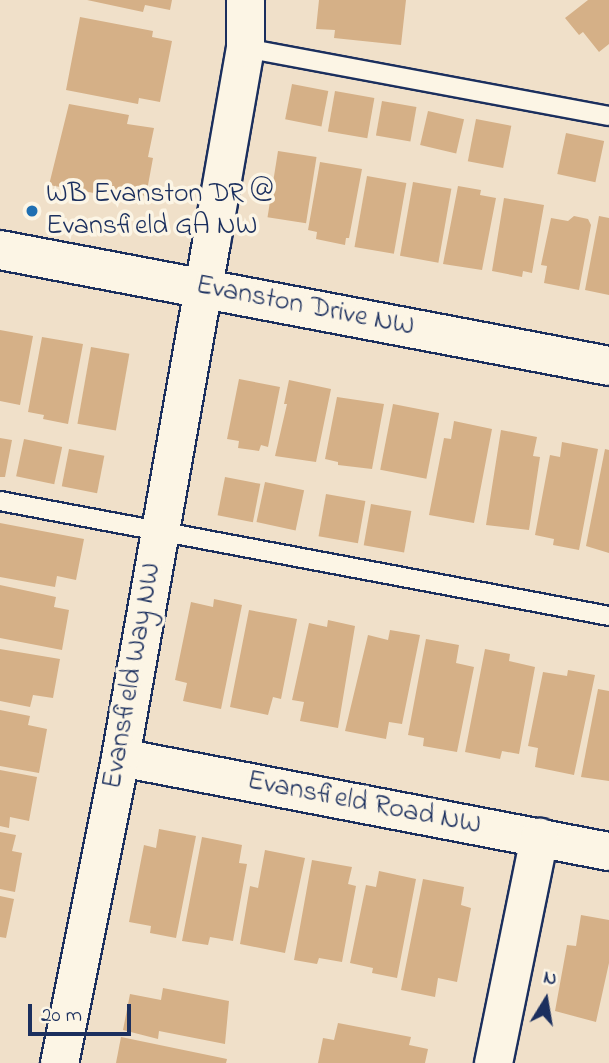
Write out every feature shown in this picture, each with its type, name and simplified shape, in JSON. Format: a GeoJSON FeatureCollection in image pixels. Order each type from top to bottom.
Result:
{"type":"FeatureCollection","features":[{"type":"Feature","properties":{"kind":"street","name":"Evansfield Way NW"},"geometry":{"type":"LineString","coordinates":[[59,1063],[120,757],[245,48],[244,0]]}},
{"type":"Feature","properties":{"kind":"street","name":"Evanston Drive NW"},"geometry":{"type":"LineString","coordinates":[[0,250],[609,366]]}},
{"type":"Feature","properties":{"kind":"street","name":"Evansfield Road NW"},"geometry":{"type":"LineString","coordinates":[[120,757],[609,851]]}},
{"type":"Feature","properties":{"kind":"street"},"geometry":{"type":"LineString","coordinates":[[493,1063],[538,837]]}},
{"type":"Feature","properties":{"kind":"lane"},"geometry":{"type":"LineString","coordinates":[[245,48],[609,116]]}},
{"type":"Feature","properties":{"kind":"lane"},"geometry":{"type":"LineString","coordinates":[[0,501],[609,617]]}},
{"type":"Feature","properties":{"kind":"building"},"geometry":{"type":"Polygon","coordinates":[[[87,0],[172,0],[170,10],[145,5],[143,12],[87,0]]]}},
{"type":"Feature","properties":{"kind":"building"},"geometry":{"type":"Polygon","coordinates":[[[319,0],[406,0],[401,45],[334,38],[335,30],[316,29],[319,0]]]}},
{"type":"Feature","properties":{"kind":"building"},"geometry":{"type":"Polygon","coordinates":[[[588,0],[609,0],[609,44],[599,52],[583,32],[579,35],[565,18],[588,0]]]}},
{"type":"Feature","properties":{"kind":"building"},"geometry":{"type":"Polygon","coordinates":[[[80,17],[153,31],[152,37],[172,41],[160,102],[139,98],[138,104],[66,90],[80,17]]]}},
{"type":"Feature","properties":{"kind":"building"},"geometry":{"type":"Polygon","coordinates":[[[292,84],[328,91],[321,126],[285,119],[292,84]]]}},
{"type":"Feature","properties":{"kind":"building"},"geometry":{"type":"Polygon","coordinates":[[[335,91],[374,98],[367,138],[328,131],[335,91]]]}},
{"type":"Feature","properties":{"kind":"building"},"geometry":{"type":"Polygon","coordinates":[[[382,101],[416,107],[410,142],[376,135],[382,101]]]}},
{"type":"Feature","properties":{"kind":"building"},"geometry":{"type":"Polygon","coordinates":[[[69,104],[129,115],[127,124],[154,128],[148,157],[153,158],[146,196],[124,192],[122,198],[49,185],[69,104]]]}},
{"type":"Feature","properties":{"kind":"building"},"geometry":{"type":"Polygon","coordinates":[[[428,111],[464,119],[456,153],[420,145],[428,111]]]}},
{"type":"Feature","properties":{"kind":"building"},"geometry":{"type":"Polygon","coordinates":[[[476,119],[511,126],[503,168],[468,161],[476,119]]]}},
{"type":"Feature","properties":{"kind":"building"},"geometry":{"type":"Polygon","coordinates":[[[566,133],[604,141],[595,182],[557,174],[566,133]]]}},
{"type":"Feature","properties":{"kind":"building"},"geometry":{"type":"Polygon","coordinates":[[[278,151],[317,157],[306,223],[268,217],[278,151]]]}},
{"type":"Feature","properties":{"kind":"building"},"geometry":{"type":"Polygon","coordinates":[[[320,162],[362,169],[349,238],[346,238],[345,245],[316,239],[317,232],[308,230],[320,162]]]}},
{"type":"Feature","properties":{"kind":"building"},"geometry":{"type":"Polygon","coordinates":[[[367,176],[406,183],[394,254],[354,247],[367,176]]]}},
{"type":"Feature","properties":{"kind":"building"},"geometry":{"type":"Polygon","coordinates":[[[413,182],[451,189],[438,263],[400,256],[413,182]]]}},
{"type":"Feature","properties":{"kind":"building"},"geometry":{"type":"Polygon","coordinates":[[[458,186],[481,190],[480,195],[496,198],[482,270],[443,264],[458,186]]]}},
{"type":"Feature","properties":{"kind":"building"},"geometry":{"type":"Polygon","coordinates":[[[504,198],[544,205],[532,273],[523,271],[522,277],[492,271],[504,198]]]}},
{"type":"Feature","properties":{"kind":"building"},"geometry":{"type":"Polygon","coordinates":[[[574,216],[588,219],[591,225],[579,290],[544,283],[547,266],[541,265],[551,218],[568,221],[574,216]]]}},
{"type":"Feature","properties":{"kind":"building"},"geometry":{"type":"Polygon","coordinates":[[[599,216],[609,218],[609,295],[585,290],[599,216]]]}},
{"type":"Feature","properties":{"kind":"building"},"geometry":{"type":"Polygon","coordinates":[[[0,330],[33,336],[20,405],[0,401],[0,330]]]}},
{"type":"Feature","properties":{"kind":"building"},"geometry":{"type":"Polygon","coordinates":[[[42,337],[83,344],[68,424],[43,419],[44,415],[28,412],[42,337]]]}},
{"type":"Feature","properties":{"kind":"building"},"geometry":{"type":"Polygon","coordinates":[[[91,347],[129,354],[116,431],[77,424],[91,347]]]}},
{"type":"Feature","properties":{"kind":"building"},"geometry":{"type":"Polygon","coordinates":[[[239,379],[280,387],[268,447],[261,445],[259,451],[238,448],[239,441],[227,439],[239,379]]]}},
{"type":"Feature","properties":{"kind":"building"},"geometry":{"type":"Polygon","coordinates":[[[289,380],[331,389],[316,462],[275,456],[287,404],[284,404],[289,380]]]}},
{"type":"Feature","properties":{"kind":"building"},"geometry":{"type":"Polygon","coordinates":[[[337,397],[384,404],[372,469],[338,465],[338,462],[325,459],[337,397]]]}},
{"type":"Feature","properties":{"kind":"building"},"geometry":{"type":"Polygon","coordinates":[[[393,404],[439,413],[426,479],[380,470],[393,404]]]}},
{"type":"Feature","properties":{"kind":"building"},"geometry":{"type":"Polygon","coordinates":[[[454,421],[492,429],[474,523],[429,515],[444,438],[451,439],[454,421]]]}},
{"type":"Feature","properties":{"kind":"building"},"geometry":{"type":"Polygon","coordinates":[[[501,430],[537,437],[533,456],[540,457],[529,530],[486,525],[501,430]]]}},
{"type":"Feature","properties":{"kind":"building"},"geometry":{"type":"Polygon","coordinates":[[[0,438],[12,440],[5,477],[0,477],[0,438]]]}},
{"type":"Feature","properties":{"kind":"building"},"geometry":{"type":"Polygon","coordinates":[[[24,439],[62,447],[54,484],[16,476],[24,439]]]}},
{"type":"Feature","properties":{"kind":"building"},"geometry":{"type":"Polygon","coordinates":[[[562,442],[598,449],[579,550],[553,545],[554,539],[535,535],[550,455],[560,457],[562,442]]]}},
{"type":"Feature","properties":{"kind":"building"},"geometry":{"type":"Polygon","coordinates":[[[69,449],[104,456],[97,493],[62,486],[69,449]]]}},
{"type":"Feature","properties":{"kind":"building"},"geometry":{"type":"Polygon","coordinates":[[[605,449],[609,450],[609,553],[586,546],[605,449]]]}},
{"type":"Feature","properties":{"kind":"building"},"geometry":{"type":"Polygon","coordinates":[[[225,477],[260,484],[253,522],[218,515],[225,477]]]}},
{"type":"Feature","properties":{"kind":"building"},"geometry":{"type":"Polygon","coordinates":[[[265,482],[304,490],[296,530],[256,522],[265,482]]]}},
{"type":"Feature","properties":{"kind":"building"},"geometry":{"type":"Polygon","coordinates":[[[326,494],[365,501],[358,543],[319,536],[326,494]]]}},
{"type":"Feature","properties":{"kind":"building"},"geometry":{"type":"Polygon","coordinates":[[[371,504],[411,511],[404,552],[364,545],[371,504]]]}},
{"type":"Feature","properties":{"kind":"building"},"geometry":{"type":"Polygon","coordinates":[[[0,523],[84,539],[76,580],[57,576],[55,587],[0,577],[0,523]]]}},
{"type":"Feature","properties":{"kind":"building"},"geometry":{"type":"Polygon","coordinates":[[[0,585],[56,597],[54,607],[69,610],[62,650],[0,638],[0,585]]]}},
{"type":"Feature","properties":{"kind":"building"},"geometry":{"type":"Polygon","coordinates":[[[214,599],[242,605],[221,709],[183,701],[187,683],[175,680],[191,602],[213,607],[214,599]]]}},
{"type":"Feature","properties":{"kind":"building"},"geometry":{"type":"Polygon","coordinates":[[[249,610],[297,619],[281,699],[273,697],[268,715],[230,707],[249,610]]]}},
{"type":"Feature","properties":{"kind":"building"},"geometry":{"type":"Polygon","coordinates":[[[328,620],[355,626],[338,728],[300,721],[304,702],[292,700],[309,623],[327,627],[328,620]]]}},
{"type":"Feature","properties":{"kind":"building"},"geometry":{"type":"Polygon","coordinates":[[[390,630],[420,635],[402,724],[389,722],[386,739],[345,731],[368,635],[388,640],[390,630]]]}},
{"type":"Feature","properties":{"kind":"building"},"geometry":{"type":"Polygon","coordinates":[[[426,639],[459,645],[456,663],[474,667],[457,752],[423,746],[424,738],[408,735],[426,639]]]}},
{"type":"Feature","properties":{"kind":"building"},"geometry":{"type":"Polygon","coordinates":[[[0,649],[60,659],[53,698],[33,695],[30,707],[0,701],[0,649]]]}},
{"type":"Feature","properties":{"kind":"building"},"geometry":{"type":"Polygon","coordinates":[[[485,649],[510,654],[509,661],[535,667],[519,754],[502,751],[500,759],[465,752],[485,649]]]}},
{"type":"Feature","properties":{"kind":"building"},"geometry":{"type":"Polygon","coordinates":[[[568,670],[595,675],[574,775],[535,767],[538,748],[528,746],[543,672],[567,676],[568,670]]]}},
{"type":"Feature","properties":{"kind":"building"},"geometry":{"type":"Polygon","coordinates":[[[598,689],[609,691],[609,781],[581,777],[598,689]]]}},
{"type":"Feature","properties":{"kind":"building"},"geometry":{"type":"Polygon","coordinates":[[[0,710],[30,716],[28,725],[47,729],[39,773],[0,766],[0,710]]]}},
{"type":"Feature","properties":{"kind":"building"},"geometry":{"type":"Polygon","coordinates":[[[0,770],[37,777],[29,821],[10,817],[9,828],[0,826],[0,770]]]}},
{"type":"Feature","properties":{"kind":"building"},"geometry":{"type":"Polygon","coordinates":[[[159,829],[196,836],[176,938],[150,933],[151,926],[129,922],[144,845],[156,848],[159,829]]]}},
{"type":"Feature","properties":{"kind":"building"},"geometry":{"type":"Polygon","coordinates":[[[0,832],[16,835],[12,851],[22,853],[15,892],[0,889],[0,832]]]}},
{"type":"Feature","properties":{"kind":"building"},"geometry":{"type":"Polygon","coordinates":[[[202,837],[242,845],[239,863],[247,864],[233,941],[210,937],[208,945],[182,941],[202,837]]]}},
{"type":"Feature","properties":{"kind":"building"},"geometry":{"type":"Polygon","coordinates":[[[265,850],[305,858],[285,953],[240,944],[250,886],[258,888],[265,850]]]}},
{"type":"Feature","properties":{"kind":"building"},"geometry":{"type":"Polygon","coordinates":[[[312,860],[352,867],[348,884],[356,886],[342,962],[319,958],[317,964],[294,960],[312,860]]]}},
{"type":"Feature","properties":{"kind":"building"},"geometry":{"type":"Polygon","coordinates":[[[379,871],[416,879],[397,978],[372,973],[373,968],[350,963],[366,885],[376,887],[379,871]]]}},
{"type":"Feature","properties":{"kind":"building"},"geometry":{"type":"Polygon","coordinates":[[[423,879],[464,887],[461,905],[471,908],[457,982],[438,978],[435,997],[401,990],[423,879]]]}},
{"type":"Feature","properties":{"kind":"building"},"geometry":{"type":"Polygon","coordinates":[[[0,896],[14,899],[6,938],[0,937],[0,896]]]}},
{"type":"Feature","properties":{"kind":"building"},"geometry":{"type":"Polygon","coordinates":[[[581,915],[609,920],[609,963],[596,1022],[555,1011],[567,945],[576,946],[581,915]]]}},
{"type":"Feature","properties":{"kind":"building"},"geometry":{"type":"Polygon","coordinates":[[[163,988],[229,1001],[225,1044],[159,1031],[158,1039],[123,1030],[130,994],[161,1000],[163,988]]]}},
{"type":"Feature","properties":{"kind":"building"},"geometry":{"type":"Polygon","coordinates":[[[338,1023],[411,1037],[409,1045],[428,1049],[425,1063],[318,1063],[323,1038],[334,1040],[338,1023]]]}},
{"type":"Feature","properties":{"kind":"building"},"geometry":{"type":"Polygon","coordinates":[[[121,1037],[227,1059],[226,1063],[116,1063],[121,1037]]]}},
{"type":"Feature","properties":{"kind":"place","name":"WB Evanston DR @ Evansfield GA NW"},"geometry":{"type":"Point","coordinates":[32,211]}}]}
